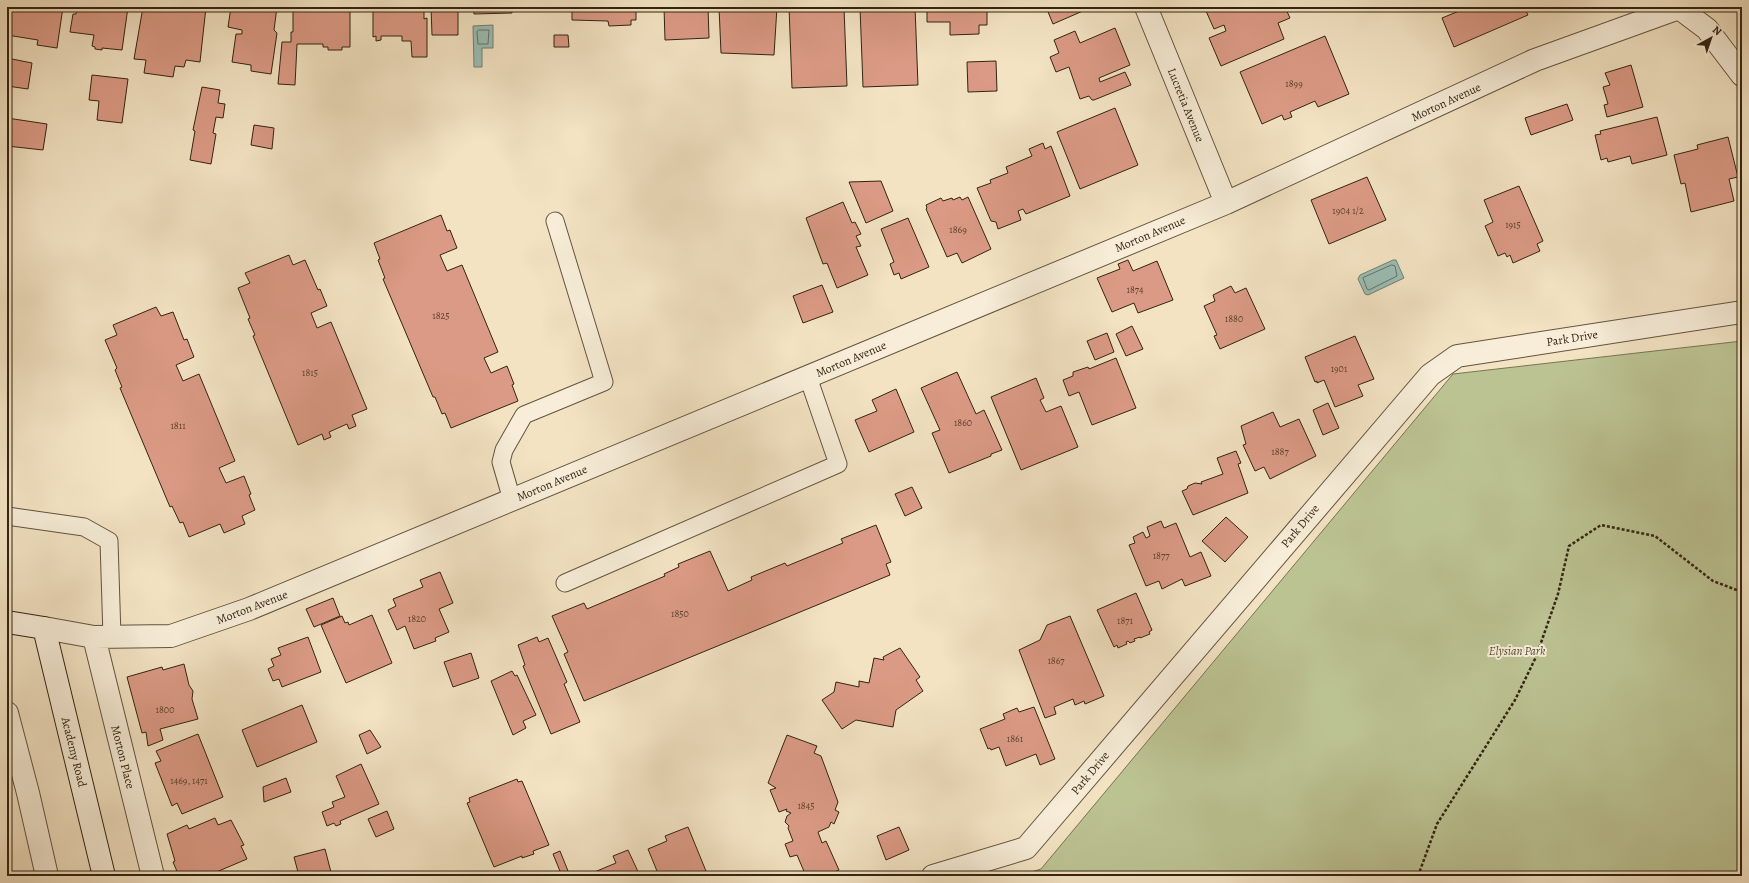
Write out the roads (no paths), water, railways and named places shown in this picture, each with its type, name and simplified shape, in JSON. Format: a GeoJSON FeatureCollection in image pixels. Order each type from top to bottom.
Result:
{"type":"FeatureCollection","features":[{"type":"Feature","properties":{"kind":"street","name":"Lucretia Avenue"},"geometry":{"type":"LineString","coordinates":[[1146,7],[1226,202]]}},
{"type":"Feature","properties":{"kind":"street","name":"Morton Avenue"},"geometry":{"type":"LineString","coordinates":[[7,622],[103,637],[171,636],[249,609],[1226,202],[1536,60],[1679,8]]}},
{"type":"Feature","properties":{"kind":"street"},"geometry":{"type":"LineString","coordinates":[[1679,8],[1707,29],[1742,74]]}},
{"type":"Feature","properties":{"kind":"street","name":"Park Drive"},"geometry":{"type":"LineString","coordinates":[[933,876],[1026,848],[1430,374],[1458,356],[1742,312]]}},
{"type":"Feature","properties":{"kind":"street","name":"Academy Road"},"geometry":{"type":"LineString","coordinates":[[44,628],[104,876]]}},
{"type":"Feature","properties":{"kind":"street","name":"Morton Place"},"geometry":{"type":"LineString","coordinates":[[103,637],[153,876]]}},
{"type":"Feature","properties":{"kind":"street"},"geometry":{"type":"LineString","coordinates":[[7,713],[27,787],[47,876]]}},
{"type":"Feature","properties":{"kind":"lane"},"geometry":{"type":"LineString","coordinates":[[512,500],[501,462],[504,450],[524,415],[604,382],[555,221]]}},
{"type":"Feature","properties":{"kind":"lane"},"geometry":{"type":"LineString","coordinates":[[565,583],[838,464],[808,377]]}},
{"type":"Feature","properties":{"kind":"lane"},"geometry":{"type":"LineString","coordinates":[[7,516],[84,527],[109,541],[103,637]]}},
{"type":"Feature","properties":{"kind":"water"},"geometry":{"type":"Polygon","coordinates":[[[493,25],[493,48],[482,48],[482,67],[474,67],[473,26],[493,25]]]}},
{"type":"Feature","properties":{"kind":"water"},"geometry":{"type":"Polygon","coordinates":[[[1396,260],[1404,278],[1368,295],[1365,294],[1358,279],[1360,275],[1396,260]]]}},
{"type":"Feature","properties":{"kind":"park label","name":"Elysian Park"},"geometry":{"type":"Point","coordinates":[1517,651]}}]}
